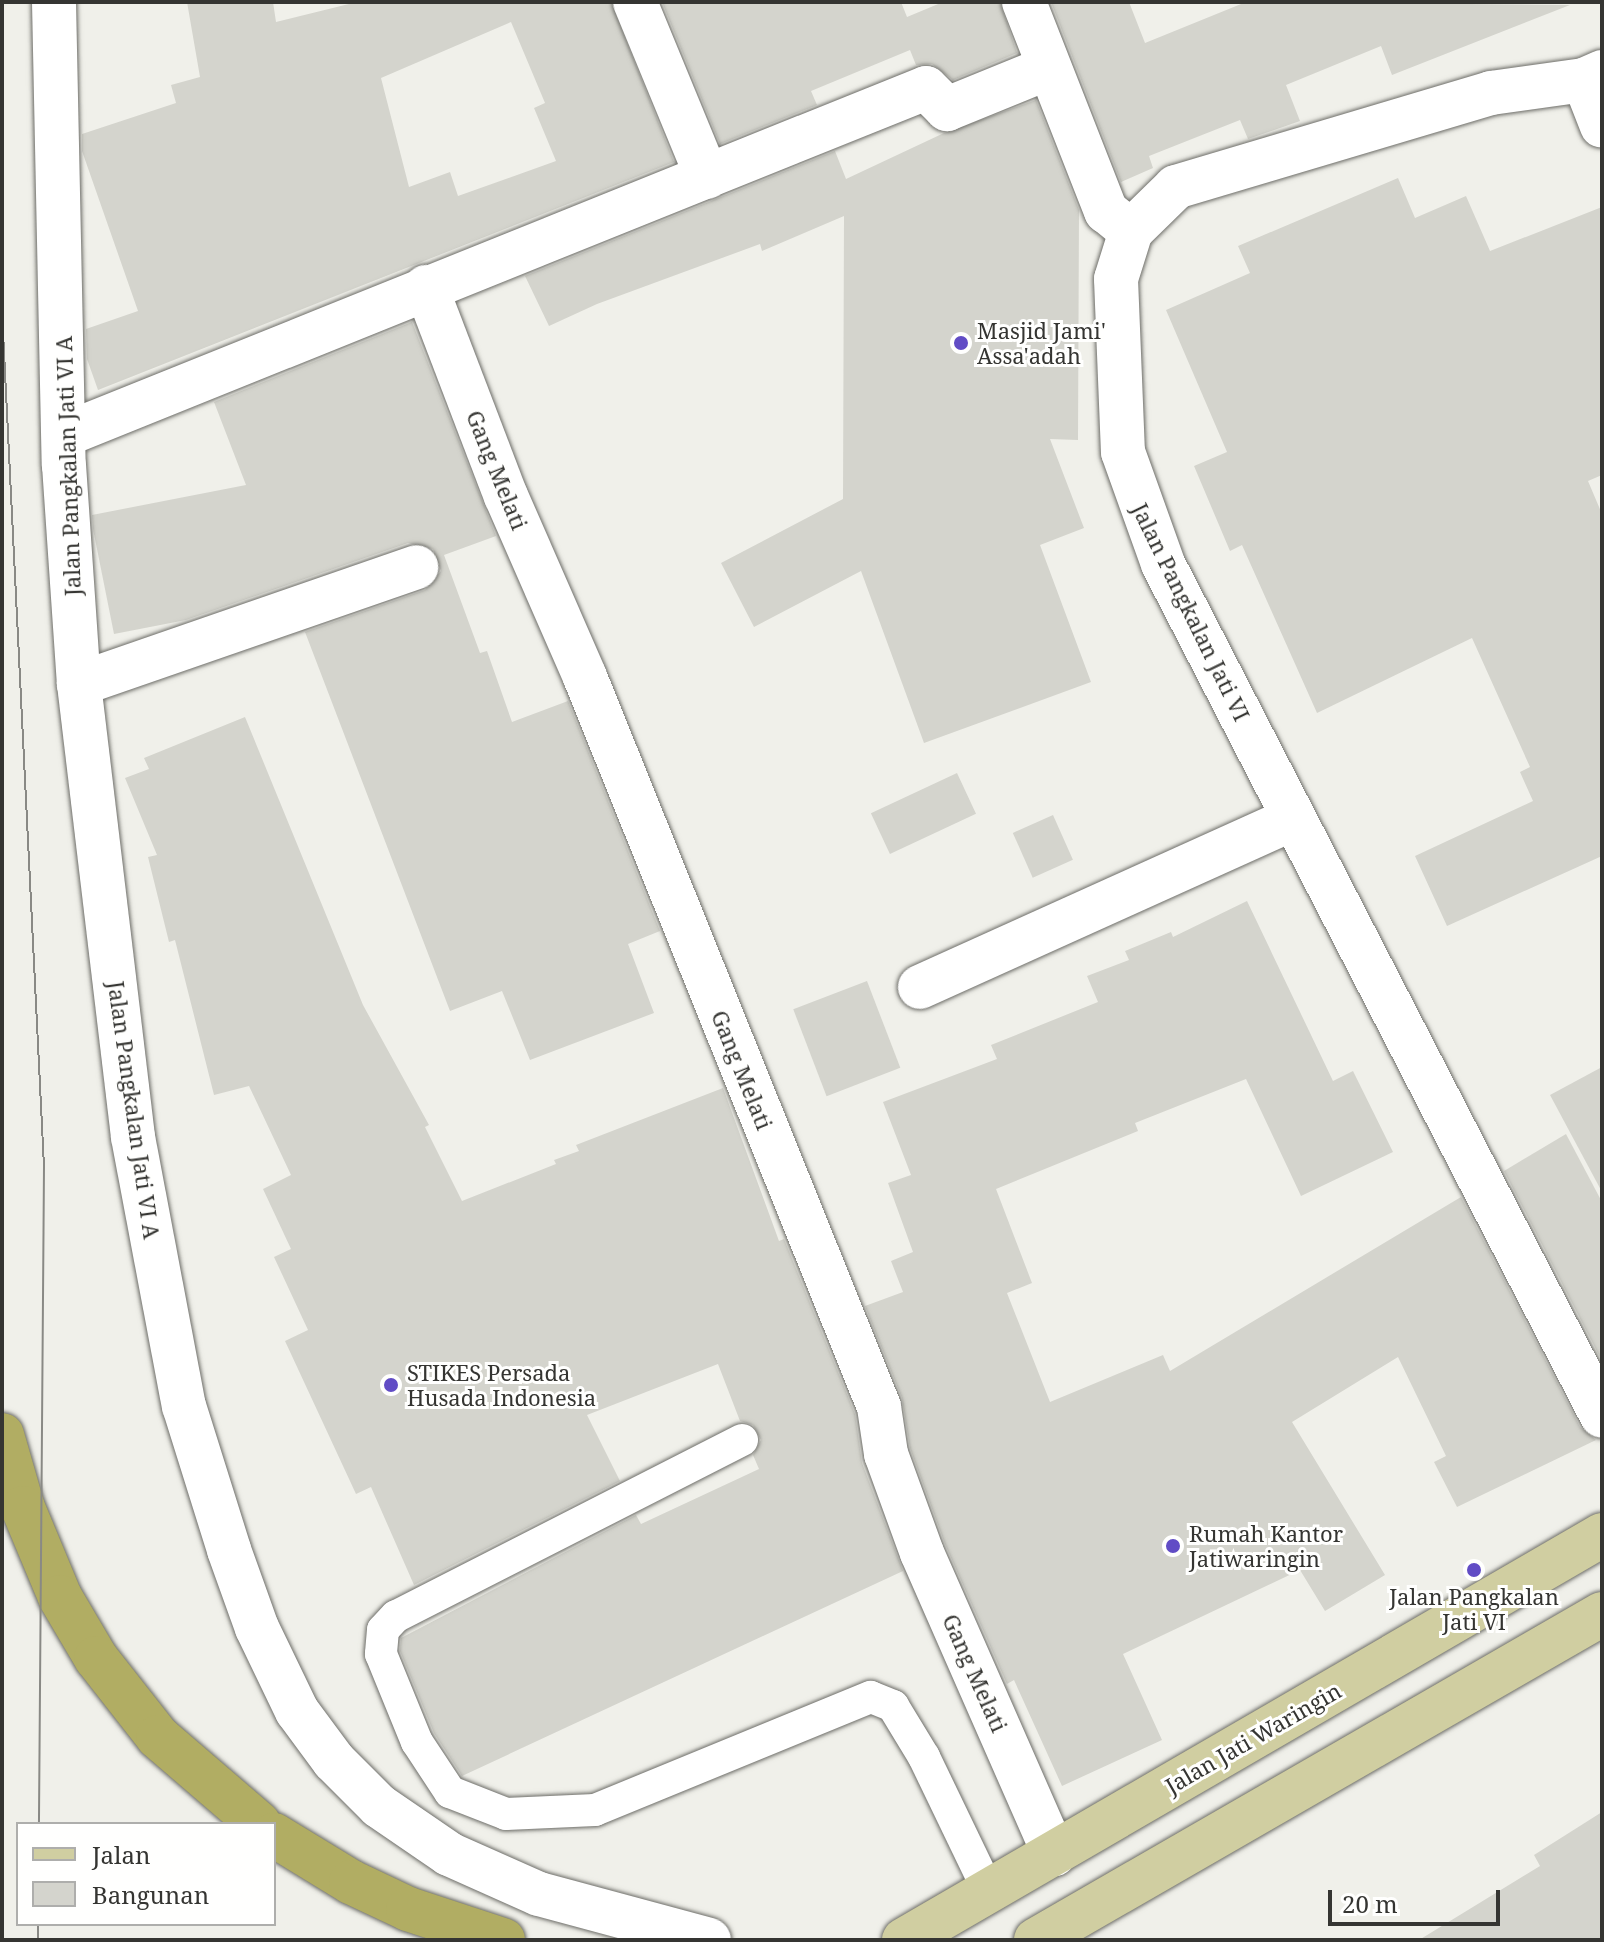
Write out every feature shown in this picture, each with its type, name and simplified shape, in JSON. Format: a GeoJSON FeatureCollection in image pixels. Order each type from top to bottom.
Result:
{"type":"FeatureCollection","features":[{"type":"Feature","properties":{"kind":"highway"},"geometry":{"type":"LineString","coordinates":[[2,1435],[33,1533],[60,1597],[96,1658],[158,1737],[257,1822]]}},
{"type":"Feature","properties":{"kind":"highway"},"geometry":{"type":"LineString","coordinates":[[276,1836],[397,1904],[503,1940]]}},
{"type":"Feature","properties":{"kind":"main road","name":"Jalan Jati Waringin"},"geometry":{"type":"LineString","coordinates":[[904,1940],[1602,1535]]}},
{"type":"Feature","properties":{"kind":"main road"},"geometry":{"type":"LineString","coordinates":[[1043,1938],[1602,1614]]}},
{"type":"Feature","properties":{"kind":"street","name":"Jalan Pangkalan Jati VI A"},"geometry":{"type":"LineString","coordinates":[[54,2],[64,435],[79,684],[133,1137],[184,1406],[257,1628],[297,1711],[334,1761],[379,1806],[449,1854],[539,1894],[709,1940]]}},
{"type":"Feature","properties":{"kind":"street"},"geometry":{"type":"LineString","coordinates":[[635,2],[707,177]]}},
{"type":"Feature","properties":{"kind":"street"},"geometry":{"type":"LineString","coordinates":[[1024,2],[1106,211],[1131,231]]}},
{"type":"Feature","properties":{"kind":"street"},"geometry":{"type":"LineString","coordinates":[[64,435],[215,378],[426,287],[926,88],[947,109],[1048,68]]}},
{"type":"Feature","properties":{"kind":"street"},"geometry":{"type":"LineString","coordinates":[[1593,76],[1602,126]]}},
{"type":"Feature","properties":{"kind":"street","name":"Jalan Pangkalan Jati VI"},"geometry":{"type":"LineString","coordinates":[[1593,76],[1491,93],[1176,187],[1131,231],[1116,279],[1116,319],[1123,452],[1131,487],[1163,564],[1602,1416]]}},
{"type":"Feature","properties":{"kind":"street","name":"Gang Melati"},"geometry":{"type":"LineString","coordinates":[[426,287],[506,496],[585,677],[879,1407],[886,1454],[922,1553],[1054,1854]]}},
{"type":"Feature","properties":{"kind":"street"},"geometry":{"type":"LineString","coordinates":[[79,684],[416,567]]}},
{"type":"Feature","properties":{"kind":"street"},"geometry":{"type":"LineString","coordinates":[[920,987],[1294,818]]}},
{"type":"Feature","properties":{"kind":"lane"},"geometry":{"type":"LineString","coordinates":[[742,1440],[396,1616],[383,1630],[381,1654],[417,1742],[450,1792],[506,1814],[595,1810],[871,1697],[893,1706],[924,1757],[989,1892]]}},
{"type":"Feature","properties":{"kind":"building"},"geometry":{"type":"Polygon","coordinates":[[[187,2],[273,2],[276,22],[357,2],[611,2],[674,162],[98,390],[87,359],[86,329],[138,311],[82,151],[82,134],[176,103],[171,85],[200,77],[187,2]],[[511,22],[381,78],[409,187],[450,172],[458,196],[556,161],[534,108],[545,103],[511,22]]]}},
{"type":"Feature","properties":{"kind":"building"},"geometry":{"type":"Polygon","coordinates":[[[662,2],[901,2],[907,17],[943,2],[1000,2],[1017,53],[953,80],[932,64],[916,65],[910,50],[811,91],[817,105],[720,144],[662,2]]]}},
{"type":"Feature","properties":{"kind":"building"},"geometry":{"type":"Polygon","coordinates":[[[1051,2],[1129,2],[1145,43],[1246,2],[1570,5],[1392,75],[1381,46],[1286,85],[1300,121],[1248,139],[1240,120],[1149,156],[1153,168],[1121,182],[1051,2]]]}},
{"type":"Feature","properties":{"kind":"building"},"geometry":{"type":"Polygon","coordinates":[[[1036,100],[1079,210],[1078,440],[1050,439],[1084,528],[1040,545],[1091,682],[924,743],[861,571],[754,627],[721,563],[843,499],[844,216],[762,251],[760,244],[597,304],[549,326],[525,276],[835,151],[846,179],[944,133],[1036,100]]]}},
{"type":"Feature","properties":{"kind":"building"},"geometry":{"type":"Polygon","coordinates":[[[1398,178],[1415,218],[1466,196],[1490,251],[1602,207],[1602,475],[1588,481],[1602,514],[1602,856],[1447,926],[1415,856],[1533,801],[1520,772],[1530,767],[1472,638],[1317,713],[1242,545],[1230,551],[1194,466],[1227,452],[1166,310],[1250,273],[1238,246],[1398,178]]]}},
{"type":"Feature","properties":{"kind":"building"},"geometry":{"type":"Polygon","coordinates":[[[412,322],[496,536],[444,555],[480,653],[487,651],[512,722],[568,701],[660,931],[628,944],[654,1013],[530,1060],[502,991],[450,1011],[305,632],[425,590],[441,571],[433,549],[408,543],[186,620],[114,634],[93,529],[92,515],[246,485],[214,402],[412,322]]]}},
{"type":"Feature","properties":{"kind":"building"},"geometry":{"type":"Polygon","coordinates":[[[245,717],[363,1005],[429,1125],[425,1127],[462,1201],[556,1164],[554,1160],[579,1151],[576,1145],[723,1088],[779,1241],[784,1239],[855,1414],[862,1463],[903,1571],[462,1776],[434,1733],[400,1651],[401,1638],[636,1515],[641,1524],[759,1469],[753,1455],[761,1440],[753,1425],[740,1421],[718,1364],[587,1415],[620,1481],[414,1585],[371,1487],[356,1494],[285,1341],[308,1330],[274,1257],[291,1249],[263,1189],[291,1175],[249,1086],[214,1095],[175,940],[169,942],[148,857],[157,855],[125,778],[149,769],[144,758],[245,717]]]}},
{"type":"Feature","properties":{"kind":"building"},"geometry":{"type":"Polygon","coordinates":[[[957,773],[976,814],[890,854],[871,813],[957,773]]]}},
{"type":"Feature","properties":{"kind":"building"},"geometry":{"type":"Polygon","coordinates":[[[1053,815],[1073,860],[1033,878],[1013,833],[1053,815]]]}},
{"type":"Feature","properties":{"kind":"building"},"geometry":{"type":"Polygon","coordinates":[[[1247,901],[1333,1081],[1353,1071],[1393,1152],[1301,1196],[1246,1079],[1135,1123],[1138,1131],[996,1189],[1032,1283],[1007,1293],[1050,1402],[1163,1355],[1170,1371],[1461,1197],[1580,1427],[1596,1440],[1457,1507],[1434,1462],[1446,1456],[1398,1357],[1292,1422],[1385,1575],[1325,1611],[1300,1570],[1123,1654],[1162,1740],[1062,1786],[1014,1680],[1007,1684],[945,1544],[910,1448],[902,1398],[865,1306],[903,1292],[891,1261],[913,1252],[888,1183],[911,1175],[883,1102],[997,1059],[991,1045],[1098,1002],[1087,976],[1129,960],[1125,951],[1171,932],[1173,937],[1247,901]]]}},
{"type":"Feature","properties":{"kind":"building"},"geometry":{"type":"Polygon","coordinates":[[[867,981],[900,1068],[827,1096],[793,1009],[867,981]]]}},
{"type":"Feature","properties":{"kind":"building"},"geometry":{"type":"Polygon","coordinates":[[[1602,1067],[1602,1192],[1550,1095],[1602,1067]]]}},
{"type":"Feature","properties":{"kind":"building"},"geometry":{"type":"Polygon","coordinates":[[[1566,1134],[1602,1202],[1602,1361],[1504,1171],[1566,1134]]]}},
{"type":"Feature","properties":{"kind":"building"},"geometry":{"type":"Polygon","coordinates":[[[1602,1812],[1602,1940],[1419,1940],[1540,1866],[1534,1855],[1602,1812]]]}},
{"type":"Feature","properties":{"kind":"tram line"},"geometry":{"type":"LineString","coordinates":[[2,311],[44,1167],[39,1822]]}},
{"type":"Feature","properties":{"kind":"tram line"},"geometry":{"type":"LineString","coordinates":[[38,1926],[38,1940]]}},
{"type":"Feature","properties":{"kind":"place","name":"Masjid Jami' Assa'adah"},"geometry":{"type":"Point","coordinates":[961,343]}},
{"type":"Feature","properties":{"kind":"place","name":"STIKES Persada Husada Indonesia"},"geometry":{"type":"Point","coordinates":[391,1385]}},
{"type":"Feature","properties":{"kind":"place","name":"Rumah Kantor Jatiwaringin"},"geometry":{"type":"Point","coordinates":[1173,1546]}},
{"type":"Feature","properties":{"kind":"place","name":"Jalan Pangkalan Jati VI"},"geometry":{"type":"Point","coordinates":[1474,1570]}}]}
